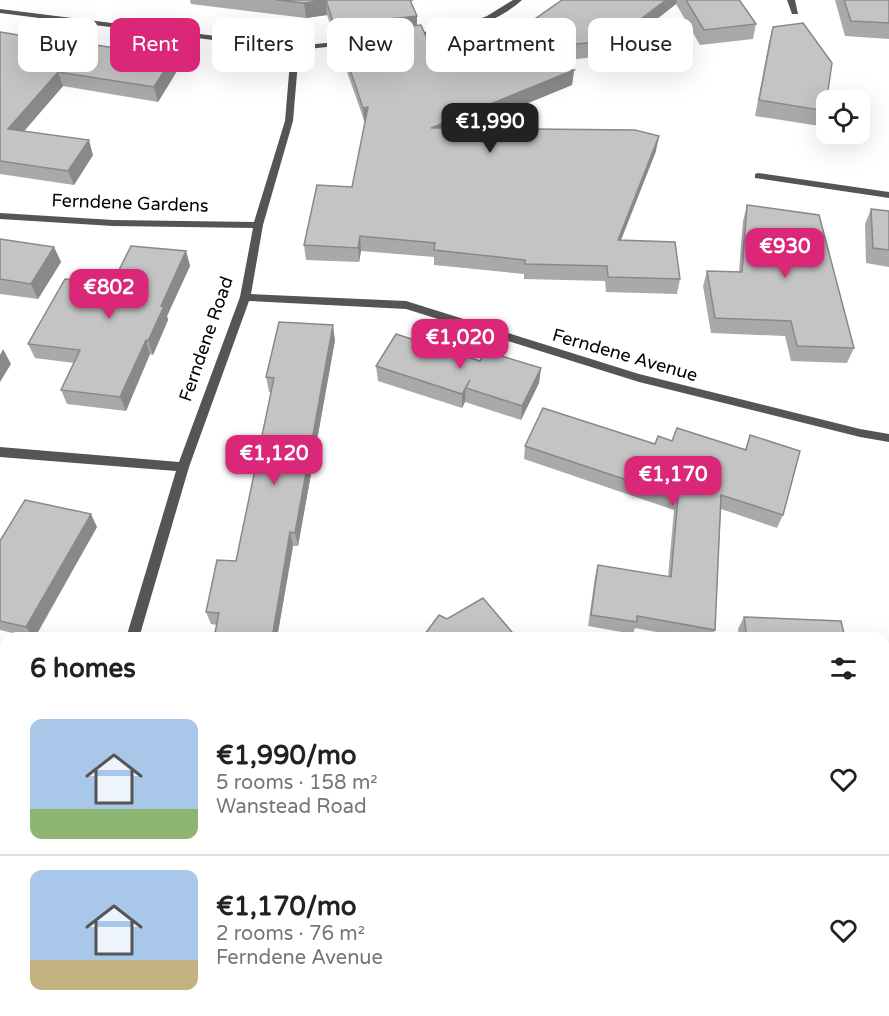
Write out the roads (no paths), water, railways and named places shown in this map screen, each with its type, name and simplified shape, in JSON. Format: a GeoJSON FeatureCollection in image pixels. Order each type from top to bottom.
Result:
{"type":"FeatureCollection","features":[{"type":"Feature","properties":{"kind":"street"},"geometry":{"type":"LineString","coordinates":[[414,35],[459,29],[490,18],[518,0]]}},
{"type":"Feature","properties":{"kind":"street"},"geometry":{"type":"LineString","coordinates":[[791,0],[795,12]]}},
{"type":"Feature","properties":{"kind":"street"},"geometry":{"type":"LineString","coordinates":[[0,11],[212,38]]}},
{"type":"Feature","properties":{"kind":"street","name":"Ferndene Road"},"geometry":{"type":"LineString","coordinates":[[134,632],[183,467],[244,297],[258,225],[289,121],[293,72]]}},
{"type":"Feature","properties":{"kind":"street"},"geometry":{"type":"LineString","coordinates":[[758,176],[889,195]]}},
{"type":"Feature","properties":{"kind":"street","name":"Ferndene Gardens"},"geometry":{"type":"LineString","coordinates":[[0,216],[113,223],[258,225]]}},
{"type":"Feature","properties":{"kind":"street","name":"Ferndene Avenue"},"geometry":{"type":"LineString","coordinates":[[244,297],[406,305],[639,378],[860,433],[889,438]]}},
{"type":"Feature","properties":{"kind":"street"},"geometry":{"type":"LineString","coordinates":[[0,452],[183,467]]}}]}
